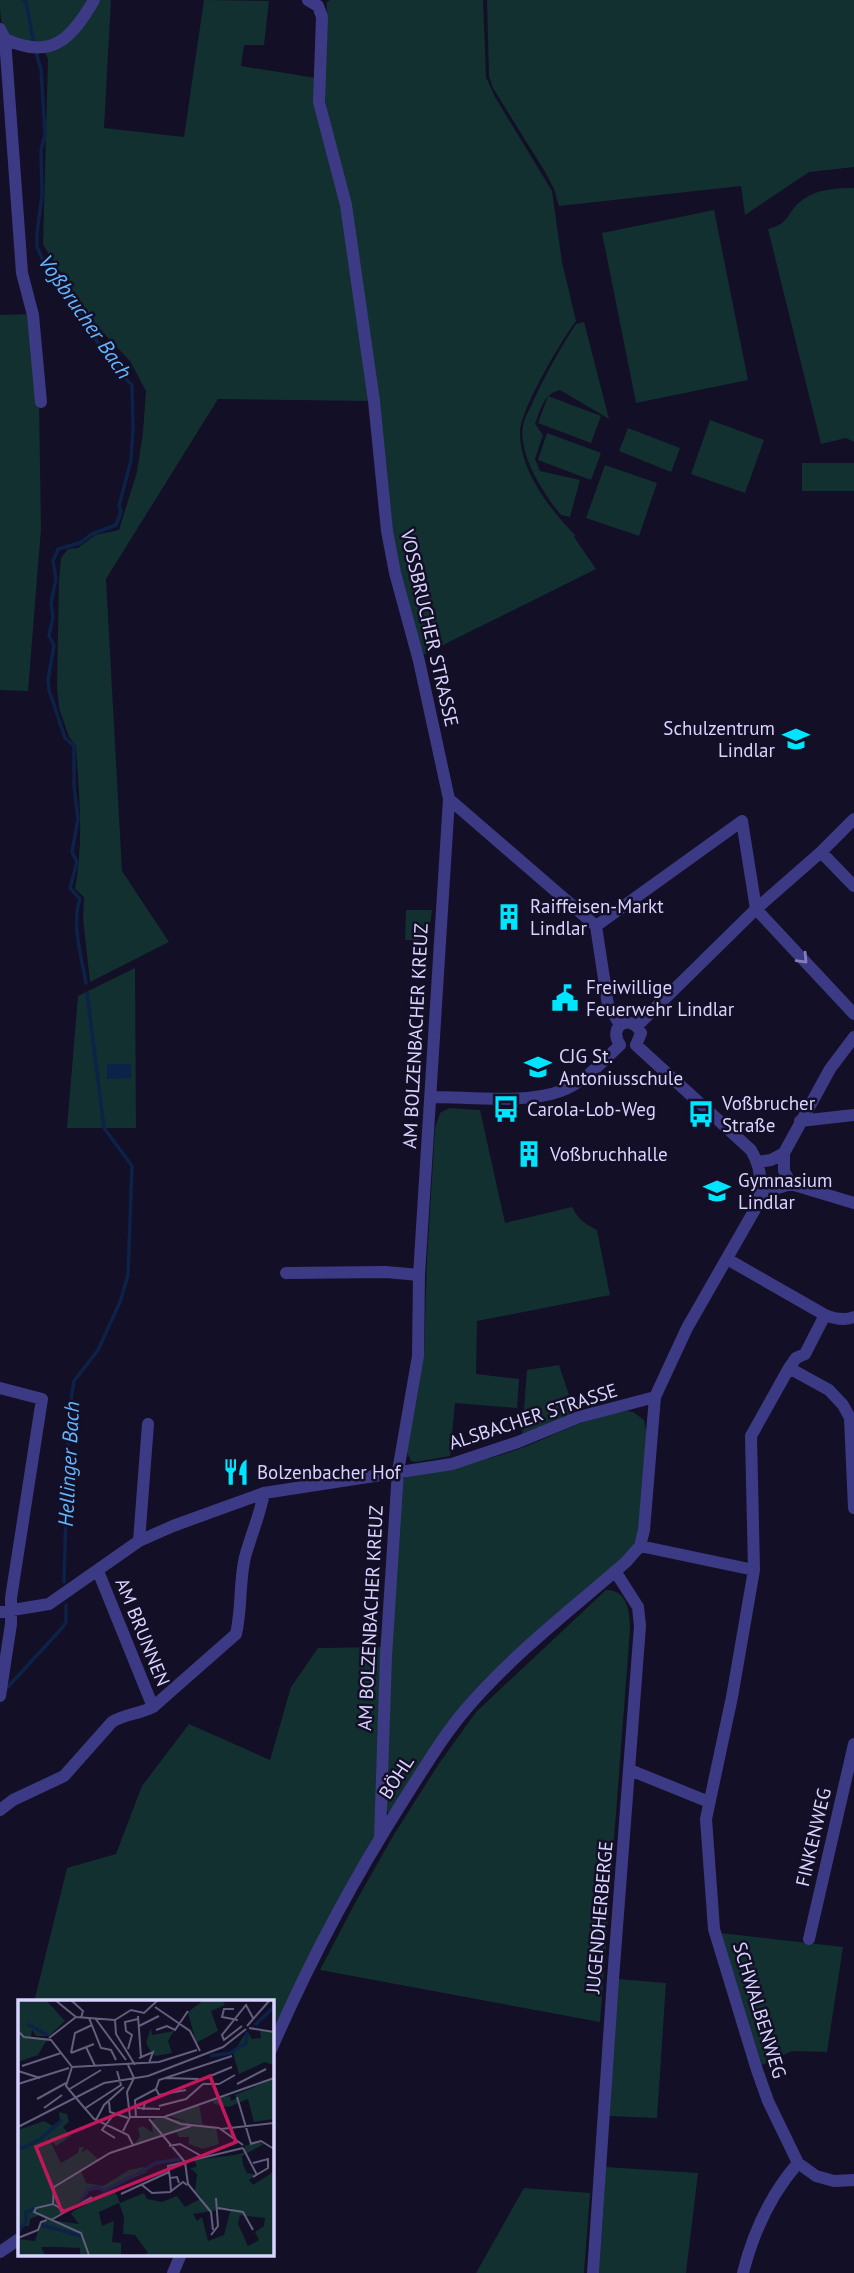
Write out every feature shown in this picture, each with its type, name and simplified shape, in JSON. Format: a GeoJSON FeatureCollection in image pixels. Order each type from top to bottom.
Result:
{"type":"FeatureCollection","features":[{"type":"Feature","properties":{"kind":"street"},"geometry":{"type":"LineString","coordinates":[[3,34],[28,47],[42,48],[63,40],[79,26],[94,0]]}},
{"type":"Feature","properties":{"kind":"street","name":"VOSSBRUCHER STRASSE"},"geometry":{"type":"LineString","coordinates":[[313,3],[322,17],[319,102],[346,205],[374,401],[387,531],[449,799]]}},
{"type":"Feature","properties":{"kind":"street"},"geometry":{"type":"LineString","coordinates":[[3,34],[22,273],[33,315],[41,402]]}},
{"type":"Feature","properties":{"kind":"street"},"geometry":{"type":"LineString","coordinates":[[449,799],[596,926],[608,1005],[620,1026]]}},
{"type":"Feature","properties":{"kind":"street","name":"AM BOLZENBACHER KREUZ"},"geometry":{"type":"LineString","coordinates":[[380,1838],[386,1656],[398,1471],[418,1356],[419,1275],[449,799]]}},
{"type":"Feature","properties":{"kind":"street"},"geometry":{"type":"LineString","coordinates":[[637,1026],[756,909],[854,819]]}},
{"type":"Feature","properties":{"kind":"street"},"geometry":{"type":"LineString","coordinates":[[596,926],[742,821],[756,909],[854,1014]]}},
{"type":"Feature","properties":{"kind":"street"},"geometry":{"type":"LineString","coordinates":[[821,852],[854,886]]}},
{"type":"Feature","properties":{"kind":"street"},"geometry":{"type":"LineString","coordinates":[[627,1023],[637,1026],[641,1033],[636,1045],[628,1048],[620,1045],[616,1037],[620,1026],[627,1023]]}},
{"type":"Feature","properties":{"kind":"street"},"geometry":{"type":"LineString","coordinates":[[791,1184],[784,1171],[784,1153],[830,1069],[854,1037]]}},
{"type":"Feature","properties":{"kind":"street"},"geometry":{"type":"LineString","coordinates":[[432,1097],[523,1098],[560,1092],[592,1073],[620,1045]]}},
{"type":"Feature","properties":{"kind":"street"},"geometry":{"type":"LineString","coordinates":[[636,1045],[751,1150],[759,1168],[761,1193],[758,1204],[687,1328],[655,1397],[640,1546],[754,1570]]}},
{"type":"Feature","properties":{"kind":"street"},"geometry":{"type":"LineString","coordinates":[[800,1121],[854,1115]]}},
{"type":"Feature","properties":{"kind":"street"},"geometry":{"type":"LineString","coordinates":[[759,1168],[784,1153]]}},
{"type":"Feature","properties":{"kind":"street"},"geometry":{"type":"LineString","coordinates":[[761,1193],[791,1184],[854,1203]]}},
{"type":"Feature","properties":{"kind":"street"},"geometry":{"type":"LineString","coordinates":[[727,1259],[825,1315],[847,1320],[854,1317]]}},
{"type":"Feature","properties":{"kind":"street"},"geometry":{"type":"LineString","coordinates":[[286,1273],[386,1272],[419,1275]]}},
{"type":"Feature","properties":{"kind":"street","name":"SCHWALBENWEG"},"geometry":{"type":"LineString","coordinates":[[798,2163],[768,2101],[757,2070],[715,1929],[706,1818],[732,1697],[754,1570],[751,1436],[789,1368],[796,1358],[805,1354],[825,1315]]}},
{"type":"Feature","properties":{"kind":"street"},"geometry":{"type":"LineString","coordinates":[[789,1368],[829,1390],[844,1405],[850,1418],[854,1508]]}},
{"type":"Feature","properties":{"kind":"street"},"geometry":{"type":"LineString","coordinates":[[0,1388],[42,1399],[13,1585],[5,1612],[11,1624],[0,1696]]}},
{"type":"Feature","properties":{"kind":"street","name":"ALSBACHER STRASSE"},"geometry":{"type":"LineString","coordinates":[[5,1612],[49,1604],[139,1541],[264,1493],[452,1464],[579,1418],[655,1397]]}},
{"type":"Feature","properties":{"kind":"street"},"geometry":{"type":"LineString","coordinates":[[139,1541],[148,1424]]}},
{"type":"Feature","properties":{"kind":"street"},"geometry":{"type":"LineString","coordinates":[[0,1810],[13,1800],[64,1776],[119,1718],[153,1707],[236,1634],[244,1559],[261,1511],[264,1493]]}},
{"type":"Feature","properties":{"kind":"street","name":"BÖHL"},"geometry":{"type":"LineString","coordinates":[[273,2046],[305,1977],[380,1838],[446,1735],[466,1709],[640,1546]]}},
{"type":"Feature","properties":{"kind":"street","name":"AM BRUNNEN"},"geometry":{"type":"LineString","coordinates":[[98,1571],[153,1707]]}},
{"type":"Feature","properties":{"kind":"street","name":"JUGENDHERBERGE"},"geometry":{"type":"LineString","coordinates":[[593,2273],[639,1616],[638,1607],[615,1571]]}},
{"type":"Feature","properties":{"kind":"street","name":"FINKENWEG"},"geometry":{"type":"LineString","coordinates":[[809,1939],[854,1744]]}},
{"type":"Feature","properties":{"kind":"street"},"geometry":{"type":"LineString","coordinates":[[630,1770],[709,1802]]}},
{"type":"Feature","properties":{"kind":"street"},"geometry":{"type":"LineString","coordinates":[[743,2273],[748,2250],[762,2220],[781,2183],[798,2163],[816,2176],[834,2181],[854,2180]]}},
{"type":"Feature","properties":{"kind":"street"},"geometry":{"type":"LineString","coordinates":[[0,2252],[18,2240]]}},
{"type":"Feature","properties":{"kind":"street"},"geometry":{"type":"LineString","coordinates":[[173,2273],[180,2256]]}},
{"type":"Feature","properties":{"kind":"green space"},"geometry":{"type":"Polygon","coordinates":[[[0,0],[93,0],[62,39],[39,44],[22,41],[8,33],[2,24],[0,0]]]}},
{"type":"Feature","properties":{"kind":"green space"},"geometry":{"type":"Polygon","coordinates":[[[100,0],[111,0],[104,128],[184,137],[204,0],[269,1],[264,45],[244,45],[241,66],[316,78],[344,211],[370,401],[218,399],[106,579],[122,871],[169,942],[90,982],[83,918],[84,897],[75,889],[80,835],[76,746],[69,737],[59,708],[57,687],[61,558],[68,549],[78,548],[95,535],[119,530],[137,472],[146,391],[130,361],[85,317],[43,244],[48,59],[44,51],[78,32],[100,0]]]}},
{"type":"Feature","properties":{"kind":"green space"},"geometry":{"type":"Polygon","coordinates":[[[483,0],[486,77],[495,97],[552,191],[562,262],[576,321],[552,359],[527,408],[520,432],[521,447],[538,488],[555,513],[575,535],[596,569],[423,655],[395,553],[334,144],[324,94],[327,2],[483,0]]]}},
{"type":"Feature","properties":{"kind":"green space"},"geometry":{"type":"Polygon","coordinates":[[[487,0],[854,0],[854,167],[809,172],[745,215],[741,186],[559,206],[547,175],[493,88],[489,76],[487,0]]]}},
{"type":"Feature","properties":{"kind":"green space"},"geometry":{"type":"Polygon","coordinates":[[[854,188],[854,442],[846,438],[821,444],[768,229],[780,224],[796,205],[813,194],[854,188]]]}},
{"type":"Feature","properties":{"kind":"green space"},"geometry":{"type":"Polygon","coordinates":[[[714,210],[748,380],[636,403],[602,233],[714,210]]]}},
{"type":"Feature","properties":{"kind":"green space"},"geometry":{"type":"Polygon","coordinates":[[[31,314],[39,402],[41,529],[28,691],[0,690],[0,315],[31,314]]]}},
{"type":"Feature","properties":{"kind":"green space"},"geometry":{"type":"Polygon","coordinates":[[[584,322],[609,419],[560,390],[546,399],[535,424],[543,435],[535,459],[540,471],[580,480],[570,517],[561,515],[547,496],[528,461],[522,437],[526,416],[558,354],[576,324],[584,322]]]}},
{"type":"Feature","properties":{"kind":"green space"},"geometry":{"type":"Polygon","coordinates":[[[548,396],[601,416],[591,443],[538,423],[548,396]]]}},
{"type":"Feature","properties":{"kind":"green space"},"geometry":{"type":"Polygon","coordinates":[[[710,420],[764,440],[745,493],[691,474],[710,420]]]}},
{"type":"Feature","properties":{"kind":"green space"},"geometry":{"type":"Polygon","coordinates":[[[628,428],[680,448],[671,472],[619,451],[628,428]]]}},
{"type":"Feature","properties":{"kind":"green space"},"geometry":{"type":"Polygon","coordinates":[[[547,433],[601,453],[591,480],[538,460],[547,433]]]}},
{"type":"Feature","properties":{"kind":"green space"},"geometry":{"type":"Polygon","coordinates":[[[802,463],[854,463],[854,491],[802,491],[802,463]]]}},
{"type":"Feature","properties":{"kind":"green space"},"geometry":{"type":"Polygon","coordinates":[[[605,465],[657,483],[639,536],[586,518],[605,465]]]}},
{"type":"Feature","properties":{"kind":"green space"},"geometry":{"type":"Polygon","coordinates":[[[406,910],[432,910],[429,933],[419,940],[405,940],[406,910]]]}},
{"type":"Feature","properties":{"kind":"green space"},"geometry":{"type":"Polygon","coordinates":[[[135,968],[136,1128],[67,1128],[78,996],[135,968]]]}},
{"type":"Feature","properties":{"kind":"green space"},"geometry":{"type":"Polygon","coordinates":[[[449,1108],[480,1110],[505,1223],[572,1207],[582,1221],[597,1230],[610,1295],[477,1321],[476,1374],[519,1379],[517,1408],[455,1403],[450,1456],[416,1462],[411,1461],[407,1452],[424,1355],[435,1128],[440,1113],[449,1108]]]}},
{"type":"Feature","properties":{"kind":"green space"},"geometry":{"type":"Polygon","coordinates":[[[559,1365],[575,1413],[522,1435],[527,1370],[559,1365]]]}},
{"type":"Feature","properties":{"kind":"green space"},"geometry":{"type":"Polygon","coordinates":[[[627,1411],[644,1420],[647,1433],[642,1513],[628,1554],[523,1647],[390,1814],[385,1809],[393,1578],[403,1479],[505,1454],[585,1421],[627,1411]]]}},
{"type":"Feature","properties":{"kind":"green space"},"geometry":{"type":"Polygon","coordinates":[[[606,1590],[623,1598],[628,1610],[630,1630],[600,2022],[320,1970],[393,1836],[476,1712],[606,1590]]]}},
{"type":"Feature","properties":{"kind":"green space"},"geometry":{"type":"Polygon","coordinates":[[[383,1647],[376,1833],[273,2034],[273,2000],[34,2000],[67,1868],[116,1854],[142,1786],[189,1724],[270,1760],[291,1687],[318,1648],[383,1647]]]}},
{"type":"Feature","properties":{"kind":"green space"},"geometry":{"type":"Polygon","coordinates":[[[721,1933],[843,1947],[827,2052],[792,2051],[762,2065],[721,1933]]]}},
{"type":"Feature","properties":{"kind":"green space"},"geometry":{"type":"Polygon","coordinates":[[[618,1979],[666,1983],[657,2118],[609,2116],[618,1979]]]}},
{"type":"Feature","properties":{"kind":"green space"},"geometry":{"type":"Polygon","coordinates":[[[606,2167],[698,2173],[686,2273],[599,2273],[606,2167]]]}},
{"type":"Feature","properties":{"kind":"green space"},"geometry":{"type":"Polygon","coordinates":[[[524,2188],[590,2193],[584,2273],[476,2273],[524,2188]]]}},
{"type":"Feature","properties":{"kind":"water"},"geometry":{"type":"Polygon","coordinates":[[[107,1064],[131,1064],[131,1078],[107,1079],[107,1064]]]}},
{"type":"Feature","properties":{"kind":"waterway","name":"Voßbrucher Bach"},"geometry":{"type":"LineString","coordinates":[[23,0],[26,2],[34,45]]}},
{"type":"Feature","properties":{"kind":"waterway","name":"Voßbrucher Bach"},"geometry":{"type":"LineString","coordinates":[[36,52],[41,70],[45,135],[41,150],[42,195],[37,247],[67,298],[132,385],[131,460],[116,525],[92,534],[80,543],[58,549],[53,561],[56,579],[49,636],[54,645],[48,680],[65,738],[74,746],[74,786],[78,819],[72,852],[77,862],[70,888],[80,899],[77,930],[86,983]]}},
{"type":"Feature","properties":{"kind":"waterway","name":"Hellinger Bach"},"geometry":{"type":"LineString","coordinates":[[64,1582],[69,1412],[74,1381],[98,1350],[120,1302],[128,1275],[132,1166],[104,1128],[87,993]]}},
{"type":"Feature","properties":{"kind":"waterway","name":"Hellinger Bach"},"geometry":{"type":"LineString","coordinates":[[6,1689],[62,1628],[66,1622],[66,1605]]}},
{"type":"Feature","properties":{"kind":"place","name":"Schulzentrum Lindlar"},"geometry":{"type":"Point","coordinates":[796,739]}},
{"type":"Feature","properties":{"kind":"place","name":"Raiffeisen-Markt Lindlar"},"geometry":{"type":"Point","coordinates":[509,917]}},
{"type":"Feature","properties":{"kind":"place","name":"Freiwillige Feuerwehr Lindlar"},"geometry":{"type":"Point","coordinates":[565,998]}},
{"type":"Feature","properties":{"kind":"place","name":"CJG St. Antoniusschule"},"geometry":{"type":"Point","coordinates":[538,1067]}},
{"type":"Feature","properties":{"kind":"place","name":"Carola-Lob-Weg"},"geometry":{"type":"Point","coordinates":[506,1109]}},
{"type":"Feature","properties":{"kind":"place","name":"Voßbrucher Straße"},"geometry":{"type":"Point","coordinates":[701,1114]}},
{"type":"Feature","properties":{"kind":"place","name":"Voßbruchhalle"},"geometry":{"type":"Point","coordinates":[529,1154]}},
{"type":"Feature","properties":{"kind":"place","name":"Gymnasium Lindlar"},"geometry":{"type":"Point","coordinates":[717,1191]}},
{"type":"Feature","properties":{"kind":"place","name":"Bolzenbacher Hof"},"geometry":{"type":"Point","coordinates":[236,1472]}}]}
